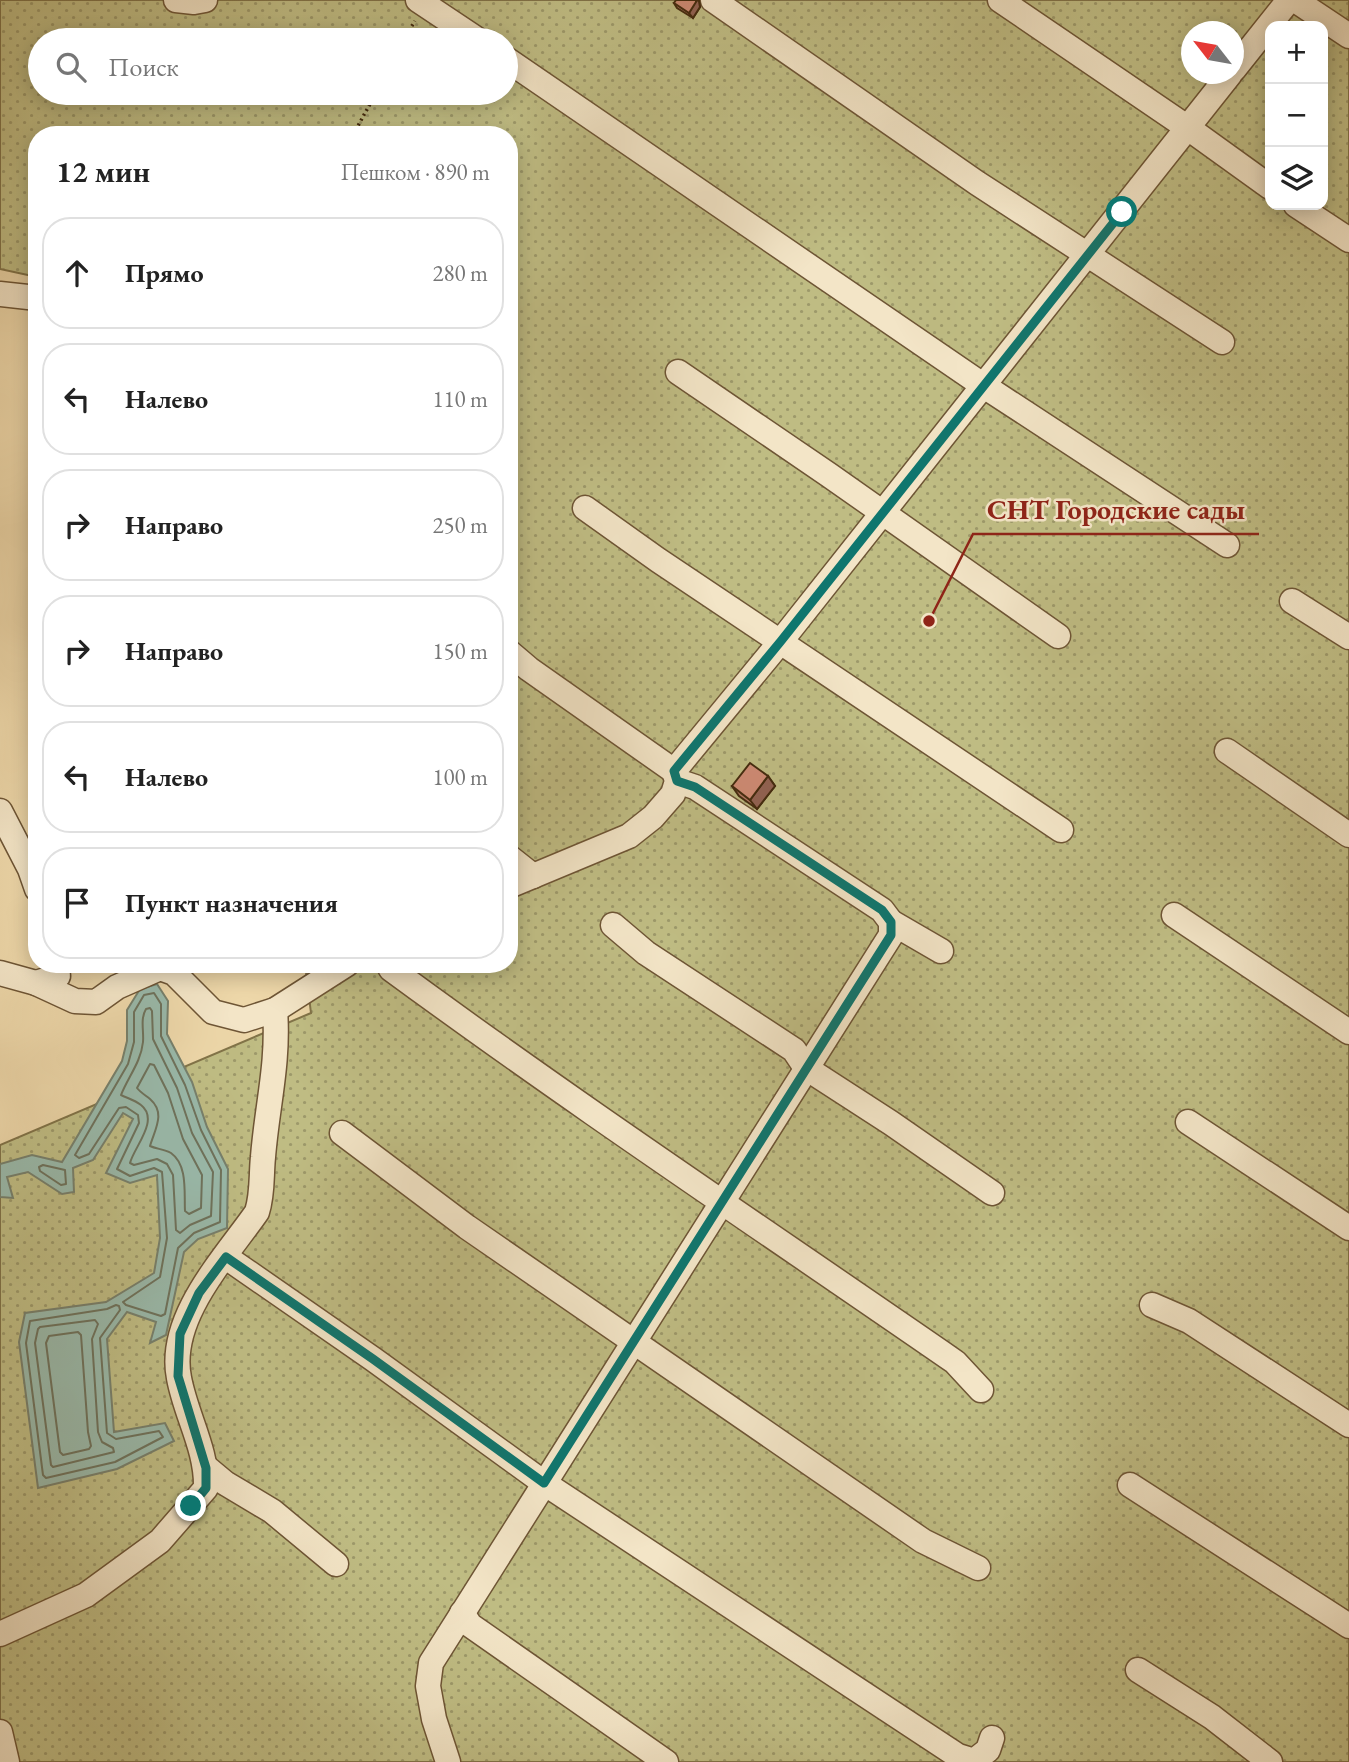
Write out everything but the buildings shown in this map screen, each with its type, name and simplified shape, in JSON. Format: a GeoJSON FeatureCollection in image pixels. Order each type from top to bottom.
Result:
{"type":"FeatureCollection","features":[{"type":"Feature","properties":{"kind":"street"},"geometry":{"type":"LineString","coordinates":[[176,0],[205,0]]}},
{"type":"Feature","properties":{"kind":"street"},"geometry":{"type":"LineString","coordinates":[[418,0],[460,28]]}},
{"type":"Feature","properties":{"kind":"street"},"geometry":{"type":"LineString","coordinates":[[713,0],[977,183],[1222,342]]}},
{"type":"Feature","properties":{"kind":"street"},"geometry":{"type":"LineString","coordinates":[[1000,0],[1265,183]]}},
{"type":"Feature","properties":{"kind":"street"},"geometry":{"type":"LineString","coordinates":[[1244,56],[1289,0]]}},
{"type":"Feature","properties":{"kind":"street"},"geometry":{"type":"LineString","coordinates":[[1295,0],[1349,36]]}},
{"type":"Feature","properties":{"kind":"street"},"geometry":{"type":"LineString","coordinates":[[518,67],[984,386],[1227,545]]}},
{"type":"Feature","properties":{"kind":"street"},"geometry":{"type":"LineString","coordinates":[[518,882],[629,836],[653,817],[673,794],[676,776],[1222,84]]}},
{"type":"Feature","properties":{"kind":"street"},"geometry":{"type":"LineString","coordinates":[[1304,210],[1349,240]]}},
{"type":"Feature","properties":{"kind":"street"},"geometry":{"type":"LineString","coordinates":[[0,294],[28,297]]}},
{"type":"Feature","properties":{"kind":"street"},"geometry":{"type":"LineString","coordinates":[[678,372],[1058,636]]}},
{"type":"Feature","properties":{"kind":"street"},"geometry":{"type":"LineString","coordinates":[[585,508],[657,560],[1061,830]]}},
{"type":"Feature","properties":{"kind":"street"},"geometry":{"type":"LineString","coordinates":[[1292,601],[1349,637]]}},
{"type":"Feature","properties":{"kind":"street"},"geometry":{"type":"LineString","coordinates":[[518,660],[676,776],[882,910],[891,922],[941,951]]}},
{"type":"Feature","properties":{"kind":"street"},"geometry":{"type":"LineString","coordinates":[[1227,751],[1349,835]]}},
{"type":"Feature","properties":{"kind":"street"},"geometry":{"type":"LineString","coordinates":[[0,811],[28,865]]}},
{"type":"Feature","properties":{"kind":"street"},"geometry":{"type":"LineString","coordinates":[[518,864],[533,876]]}},
{"type":"Feature","properties":{"kind":"street"},"geometry":{"type":"LineString","coordinates":[[1174,915],[1349,1032]]}},
{"type":"Feature","properties":{"kind":"street"},"geometry":{"type":"LineString","coordinates":[[448,1762],[434,1719],[428,1686],[431,1662],[891,935],[891,922]]}},
{"type":"Feature","properties":{"kind":"street"},"geometry":{"type":"LineString","coordinates":[[613,925],[646,953],[794,1050],[806,1068],[992,1193]]}},
{"type":"Feature","properties":{"kind":"street"},"geometry":{"type":"LineString","coordinates":[[0,973],[36,984],[75,1001],[96,1002],[117,987],[149,973]]}},
{"type":"Feature","properties":{"kind":"street"},"geometry":{"type":"LineString","coordinates":[[36,984],[58,976],[58,973]]}},
{"type":"Feature","properties":{"kind":"street"},"geometry":{"type":"LineString","coordinates":[[174,973],[214,1012],[244,1020],[275,1010],[323,973]]}},
{"type":"Feature","properties":{"kind":"street"},"geometry":{"type":"LineString","coordinates":[[396,973],[721,1202],[955,1362],[981,1390]]}},
{"type":"Feature","properties":{"kind":"street"},"geometry":{"type":"LineString","coordinates":[[0,1634],[86,1595],[160,1541],[206,1488],[206,1468],[178,1376],[180,1334],[199,1293],[257,1212],[262,1197],[263,1157],[277,1042],[275,1010]]}},
{"type":"Feature","properties":{"kind":"street"},"geometry":{"type":"LineString","coordinates":[[1188,1122],[1349,1228]]}},
{"type":"Feature","properties":{"kind":"street"},"geometry":{"type":"LineString","coordinates":[[342,1133],[467,1227],[923,1541],[978,1569]]}},
{"type":"Feature","properties":{"kind":"street"},"geometry":{"type":"LineString","coordinates":[[226,1257],[544,1483],[958,1756],[974,1760],[988,1750],[992,1738]]}},
{"type":"Feature","properties":{"kind":"street"},"geometry":{"type":"LineString","coordinates":[[1152,1305],[1189,1321],[1349,1425]]}},
{"type":"Feature","properties":{"kind":"street"},"geometry":{"type":"LineString","coordinates":[[206,1468],[225,1483],[272,1511],[336,1564]]}},
{"type":"Feature","properties":{"kind":"street"},"geometry":{"type":"LineString","coordinates":[[1130,1485],[1349,1626]]}},
{"type":"Feature","properties":{"kind":"street"},"geometry":{"type":"LineString","coordinates":[[462,1613],[470,1625],[666,1762]]}},
{"type":"Feature","properties":{"kind":"street"},"geometry":{"type":"LineString","coordinates":[[1139,1670],[1212,1717],[1270,1762]]}},
{"type":"Feature","properties":{"kind":"street"},"geometry":{"type":"LineString","coordinates":[[0,1732],[8,1762]]}},
{"type":"Feature","properties":{"kind":"path"},"geometry":{"type":"LineString","coordinates":[[357,126],[369,105]]}},
{"type":"Feature","properties":{"kind":"shaded area"},"geometry":{"type":"Polygon","coordinates":[[[0,0],[1349,0],[1349,1762],[0,1762],[0,1145],[311,1013],[306,973],[518,973],[518,126],[28,126],[28,275],[0,269],[0,0]]]}},
{"type":"Feature","properties":{"kind":"water"},"geometry":{"type":"Polygon","coordinates":[[[157,984],[168,1001],[167,1034],[192,1082],[207,1127],[228,1169],[227,1228],[198,1239],[184,1252],[166,1335],[150,1343],[156,1322],[127,1312],[107,1339],[114,1432],[165,1423],[174,1441],[117,1469],[38,1488],[19,1342],[25,1313],[106,1302],[154,1273],[160,1238],[157,1175],[130,1183],[106,1173],[133,1119],[123,1113],[93,1160],[73,1168],[74,1192],[62,1194],[28,1172],[7,1177],[13,1198],[0,1197],[0,1164],[32,1155],[62,1162],[122,1061],[127,1041],[127,1010],[140,989],[157,984]]]}},
{"type":"Feature","properties":{"kind":"place","name":"СНТ Городские сады"},"geometry":{"type":"Point","coordinates":[929,621]}},
{"type":"Feature","properties":{"kind":"route"},"geometry":{"type":"LineString","coordinates":[[191,1506],[206,1488],[206,1468],[178,1376],[180,1334],[199,1293],[226,1257],[544,1483],[891,935],[891,922],[882,910],[695,787],[677,781],[674,771],[781,641],[1122,212]]}}]}
